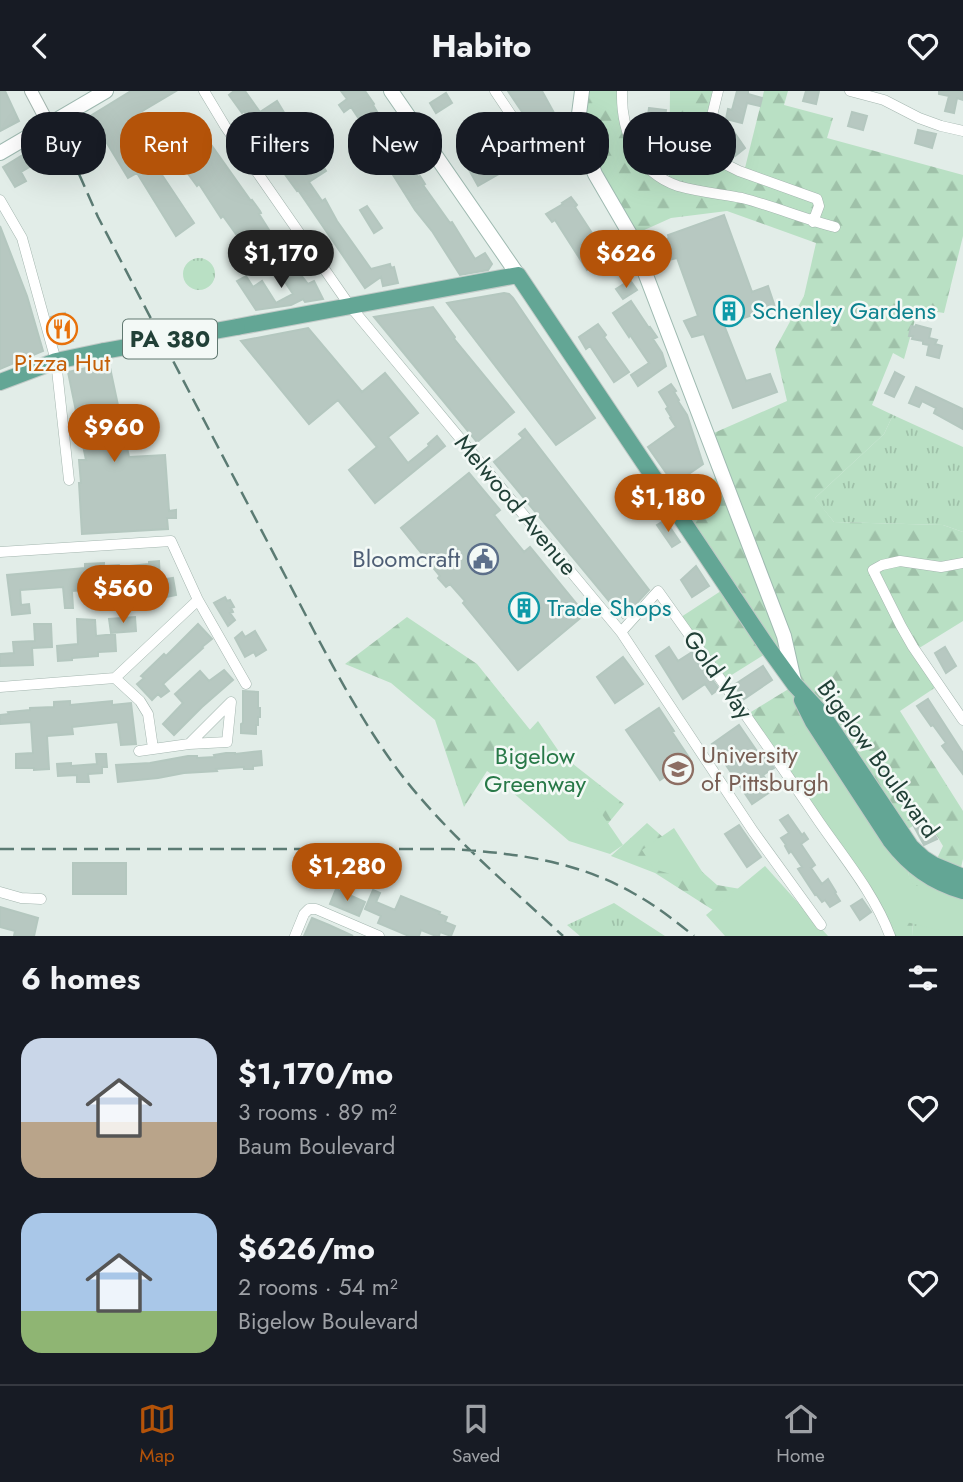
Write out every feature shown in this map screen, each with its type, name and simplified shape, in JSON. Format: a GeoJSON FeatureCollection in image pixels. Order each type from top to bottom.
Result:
{"type":"FeatureCollection","features":[{"type":"Feature","properties":{"kind":"main road"},"geometry":{"type":"LineString","coordinates":[[71,112],[106,91]]}},
{"type":"Feature","properties":{"kind":"main road"},"geometry":{"type":"LineString","coordinates":[[391,91],[795,685]]}},
{"type":"Feature","properties":{"kind":"main road","name":"Bigelow Boulevard"},"geometry":{"type":"LineString","coordinates":[[582,91],[579,114],[584,145],[595,174],[631,236],[784,636],[795,685],[813,722],[899,852],[919,871],[963,891]]}},
{"type":"Feature","properties":{"kind":"main road"},"geometry":{"type":"LineString","coordinates":[[0,153],[21,141]]}},
{"type":"Feature","properties":{"kind":"main road","name":"PA 380"},"geometry":{"type":"LineString","coordinates":[[0,382],[55,361],[518,275]]}},
{"type":"Feature","properties":{"kind":"main road","name":"Bigelow Boulevard"},"geometry":{"type":"LineString","coordinates":[[795,685],[822,714],[911,847],[934,865],[963,877]]}},
{"type":"Feature","properties":{"kind":"street"},"geometry":{"type":"LineString","coordinates":[[31,91],[42,112]]}},
{"type":"Feature","properties":{"kind":"street","name":"Melwood Avenue"},"geometry":{"type":"LineString","coordinates":[[204,91],[225,126],[350,306],[621,632],[753,831],[821,925]]}},
{"type":"Feature","properties":{"kind":"street"},"geometry":{"type":"LineString","coordinates":[[495,91],[509,112]]}},
{"type":"Feature","properties":{"kind":"street"},"geometry":{"type":"LineString","coordinates":[[622,91],[623,112],[632,148],[658,176],[678,186],[744,199],[835,227]]}},
{"type":"Feature","properties":{"kind":"street"},"geometry":{"type":"LineString","coordinates":[[718,91],[708,132],[713,152],[723,163],[739,171],[817,198],[819,205],[813,222]]}},
{"type":"Feature","properties":{"kind":"street"},"geometry":{"type":"LineString","coordinates":[[850,91],[884,100],[919,118],[963,131]]}},
{"type":"Feature","properties":{"kind":"street"},"geometry":{"type":"LineString","coordinates":[[0,200],[22,238],[55,361],[69,480]]}},
{"type":"Feature","properties":{"kind":"street"},"geometry":{"type":"LineString","coordinates":[[0,552],[171,541],[198,600],[246,684]]}},
{"type":"Feature","properties":{"kind":"street"},"geometry":{"type":"LineString","coordinates":[[962,566],[941,567],[900,561],[873,570],[912,646],[963,720]]}},
{"type":"Feature","properties":{"kind":"street","name":"Gold Way"},"geometry":{"type":"LineString","coordinates":[[621,632],[658,591],[863,885],[890,936]]}},
{"type":"Feature","properties":{"kind":"street"},"geometry":{"type":"LineString","coordinates":[[0,687],[115,678],[198,600]]}},
{"type":"Feature","properties":{"kind":"street"},"geometry":{"type":"LineString","coordinates":[[115,678],[140,701],[148,714],[153,748]]}},
{"type":"Feature","properties":{"kind":"street"},"geometry":{"type":"LineString","coordinates":[[139,751],[227,742],[231,702],[189,744]]}},
{"type":"Feature","properties":{"kind":"street"},"geometry":{"type":"LineString","coordinates":[[0,892],[21,898],[41,899]]}},
{"type":"Feature","properties":{"kind":"street"},"geometry":{"type":"LineString","coordinates":[[295,936],[304,914],[309,909],[316,909],[379,936]]}},
{"type":"Feature","properties":{"kind":"green space"},"geometry":{"type":"Polygon","coordinates":[[[582,91],[622,91],[626,112],[623,112],[623,175],[662,175],[669,181],[669,175],[736,175],[736,167],[744,172],[764,91],[788,91],[784,105],[833,118],[827,138],[963,175],[963,236],[944,313],[918,309],[904,359],[893,353],[872,405],[893,415],[884,434],[815,498],[834,522],[943,525],[963,532],[963,621],[916,650],[939,685],[900,711],[963,811],[963,859],[959,876],[934,865],[943,846],[926,818],[890,840],[908,862],[913,936],[890,936],[885,923],[746,715],[795,685],[770,651],[722,681],[678,619],[727,587],[670,504],[722,474],[707,436],[787,401],[775,349],[804,296],[816,243],[727,211],[671,218],[631,236],[596,175],[609,175],[609,112],[585,112],[582,91]]]}},
{"type":"Feature","properties":{"kind":"green space"},"geometry":{"type":"Polygon","coordinates":[[[670,91],[718,91],[713,112],[670,112],[670,91]]]}},
{"type":"Feature","properties":{"kind":"green space"},"geometry":{"type":"Polygon","coordinates":[[[199,258],[211,262],[215,274],[211,286],[199,290],[187,286],[183,274],[187,262],[199,258]]]}},
{"type":"Feature","properties":{"kind":"green space"},"geometry":{"type":"Polygon","coordinates":[[[893,415],[963,447],[963,532],[943,525],[834,522],[816,500],[815,498],[884,434],[893,415]]]}},
{"type":"Feature","properties":{"kind":"green space"},"geometry":{"type":"Polygon","coordinates":[[[407,617],[477,664],[531,731],[624,804],[593,842],[487,771],[464,807],[435,720],[391,683],[345,664],[407,617]]]}},
{"type":"Feature","properties":{"kind":"green space","name":"Bigelow Greenway"},"geometry":{"type":"Polygon","coordinates":[[[538,721],[623,845],[610,854],[569,841],[490,773],[538,721]]]}},
{"type":"Feature","properties":{"kind":"green space"},"geometry":{"type":"Polygon","coordinates":[[[806,727],[914,885],[963,898],[963,936],[890,918],[774,748],[806,727]]]}},
{"type":"Feature","properties":{"kind":"green space"},"geometry":{"type":"Polygon","coordinates":[[[647,823],[717,885],[770,894],[713,910],[655,873],[611,856],[647,823]]]}},
{"type":"Feature","properties":{"kind":"green space"},"geometry":{"type":"Polygon","coordinates":[[[674,828],[712,887],[654,869],[642,850],[674,828]]]}},
{"type":"Feature","properties":{"kind":"green space"},"geometry":{"type":"Polygon","coordinates":[[[908,862],[948,886],[963,936],[913,936],[908,862]]]}},
{"type":"Feature","properties":{"kind":"green space"},"geometry":{"type":"Polygon","coordinates":[[[765,866],[828,936],[725,936],[706,915],[765,866]]]}},
{"type":"Feature","properties":{"kind":"green space"},"geometry":{"type":"Polygon","coordinates":[[[614,903],[665,936],[580,936],[567,925],[614,903]]]}},
{"type":"Feature","properties":{"kind":"building"},"geometry":{"type":"Polygon","coordinates":[[[0,91],[5,91],[19,121],[0,131],[0,91]]]}},
{"type":"Feature","properties":{"kind":"building"},"geometry":{"type":"Polygon","coordinates":[[[131,91],[176,91],[141,112],[120,112],[120,165],[106,142],[106,112],[97,112],[131,91]]]}},
{"type":"Feature","properties":{"kind":"building"},"geometry":{"type":"Polygon","coordinates":[[[234,91],[245,91],[260,112],[241,112],[229,95],[234,91]]]}},
{"type":"Feature","properties":{"kind":"building"},"geometry":{"type":"Polygon","coordinates":[[[341,91],[365,91],[377,112],[354,112],[351,107],[344,112],[339,105],[347,99],[341,91]]]}},
{"type":"Feature","properties":{"kind":"building"},"geometry":{"type":"Polygon","coordinates":[[[508,91],[542,91],[554,112],[522,112],[508,91]]]}},
{"type":"Feature","properties":{"kind":"building"},"geometry":{"type":"Polygon","coordinates":[[[737,91],[748,91],[748,94],[762,98],[760,106],[747,103],[742,123],[736,122],[736,112],[727,112],[728,109],[732,110],[737,91]]]}},
{"type":"Feature","properties":{"kind":"building"},"geometry":{"type":"Polygon","coordinates":[[[806,91],[819,91],[816,104],[803,101],[806,91]]]}},
{"type":"Feature","properties":{"kind":"building"},"geometry":{"type":"Polygon","coordinates":[[[939,91],[963,91],[963,100],[957,98],[954,113],[945,111],[949,96],[939,94],[939,91]]]}},
{"type":"Feature","properties":{"kind":"building"},"geometry":{"type":"Polygon","coordinates":[[[446,93],[452,103],[435,112],[430,103],[446,93]]]}},
{"type":"Feature","properties":{"kind":"building"},"geometry":{"type":"Polygon","coordinates":[[[277,101],[284,112],[260,112],[277,101]]]}},
{"type":"Feature","properties":{"kind":"building"},"geometry":{"type":"Polygon","coordinates":[[[649,108],[666,110],[666,112],[648,112],[649,108]]]}},
{"type":"Feature","properties":{"kind":"building"},"geometry":{"type":"Polygon","coordinates":[[[852,112],[867,116],[863,130],[848,126],[852,112]]]}},
{"type":"Feature","properties":{"kind":"building"},"geometry":{"type":"Polygon","coordinates":[[[918,130],[936,134],[932,148],[915,143],[918,130]]]}},
{"type":"Feature","properties":{"kind":"building"},"geometry":{"type":"Polygon","coordinates":[[[736,135],[745,148],[736,155],[736,135]]]}},
{"type":"Feature","properties":{"kind":"building"},"geometry":{"type":"Polygon","coordinates":[[[212,146],[226,166],[226,175],[233,175],[252,200],[281,249],[270,257],[254,237],[243,244],[223,216],[221,218],[199,184],[197,186],[189,175],[212,175],[212,146]]]}},
{"type":"Feature","properties":{"kind":"building"},"geometry":{"type":"Polygon","coordinates":[[[21,156],[21,175],[26,181],[15,187],[3,167],[21,156]]]}},
{"type":"Feature","properties":{"kind":"building"},"geometry":{"type":"Polygon","coordinates":[[[138,175],[162,175],[194,223],[176,236],[138,175]]]}},
{"type":"Feature","properties":{"kind":"building"},"geometry":{"type":"Polygon","coordinates":[[[285,175],[320,175],[309,182],[322,201],[325,199],[371,269],[390,264],[391,268],[394,267],[398,283],[383,286],[381,277],[365,288],[285,175]]]}},
{"type":"Feature","properties":{"kind":"building"},"geometry":{"type":"Polygon","coordinates":[[[393,175],[420,176],[425,184],[423,185],[450,223],[452,222],[475,259],[485,253],[492,264],[488,270],[460,275],[393,175]]]}},
{"type":"Feature","properties":{"kind":"building"},"geometry":{"type":"Polygon","coordinates":[[[472,175],[497,175],[478,186],[472,175]]]}},
{"type":"Feature","properties":{"kind":"building"},"geometry":{"type":"Polygon","coordinates":[[[571,197],[603,250],[598,253],[603,260],[587,270],[555,220],[552,222],[546,214],[571,197]]]}},
{"type":"Feature","properties":{"kind":"building"},"geometry":{"type":"Polygon","coordinates":[[[367,206],[382,228],[374,233],[360,210],[367,206]]]}},
{"type":"Feature","properties":{"kind":"building","name":"Schenley Gardens"},"geometry":{"type":"Polygon","coordinates":[[[724,215],[752,292],[768,286],[775,307],[724,325],[746,381],[770,374],[777,392],[733,408],[704,334],[692,337],[684,321],[698,316],[677,258],[664,261],[655,244],[669,238],[668,235],[724,215]]]}},
{"type":"Feature","properties":{"kind":"building"},"geometry":{"type":"Polygon","coordinates":[[[0,226],[27,296],[43,351],[0,369],[0,226]]]}},
{"type":"Feature","properties":{"kind":"building"},"geometry":{"type":"Polygon","coordinates":[[[290,261],[308,284],[314,281],[323,299],[305,302],[303,299],[291,305],[256,310],[237,281],[246,276],[253,287],[262,281],[276,303],[293,294],[277,270],[290,261]]]}},
{"type":"Feature","properties":{"kind":"building"},"geometry":{"type":"Polygon","coordinates":[[[630,280],[637,290],[623,299],[616,289],[630,280]]]}},
{"type":"Feature","properties":{"kind":"building"},"geometry":{"type":"Polygon","coordinates":[[[504,293],[513,298],[595,418],[556,445],[447,303],[504,293]]]}},
{"type":"Feature","properties":{"kind":"building"},"geometry":{"type":"Polygon","coordinates":[[[631,301],[657,337],[653,339],[666,366],[638,386],[631,375],[649,363],[613,313],[631,301]]]}},
{"type":"Feature","properties":{"kind":"building"},"geometry":{"type":"Polygon","coordinates":[[[433,307],[454,339],[514,412],[477,442],[374,317],[433,307]]]}},
{"type":"Feature","properties":{"kind":"building","name":"Pizza Hut"},"geometry":{"type":"Polygon","coordinates":[[[65,313],[73,341],[59,344],[51,317],[65,313]]]}},
{"type":"Feature","properties":{"kind":"building"},"geometry":{"type":"Polygon","coordinates":[[[598,324],[629,372],[614,382],[590,346],[586,349],[579,337],[598,324]]]}},
{"type":"Feature","properties":{"kind":"building"},"geometry":{"type":"Polygon","coordinates":[[[911,326],[931,329],[929,338],[937,340],[935,344],[942,346],[939,358],[927,355],[929,345],[909,336],[911,326]]]}},
{"type":"Feature","properties":{"kind":"building"},"geometry":{"type":"Polygon","coordinates":[[[308,328],[362,392],[385,373],[418,413],[388,437],[408,463],[437,436],[445,446],[375,503],[349,470],[377,447],[338,400],[309,424],[241,341],[308,328]]]}},
{"type":"Feature","properties":{"kind":"building"},"geometry":{"type":"Polygon","coordinates":[[[109,363],[129,457],[165,455],[169,511],[176,510],[176,518],[167,518],[168,529],[82,534],[79,460],[86,460],[68,372],[109,363]]]}},
{"type":"Feature","properties":{"kind":"building"},"geometry":{"type":"Polygon","coordinates":[[[895,372],[904,377],[894,397],[885,393],[895,372]]]}},
{"type":"Feature","properties":{"kind":"building"},"geometry":{"type":"Polygon","coordinates":[[[671,384],[687,415],[703,464],[674,484],[648,447],[676,427],[659,392],[671,384]]]}},
{"type":"Feature","properties":{"kind":"building"},"geometry":{"type":"Polygon","coordinates":[[[916,387],[963,409],[963,429],[934,413],[936,408],[922,401],[919,407],[909,403],[916,387]]]}},
{"type":"Feature","properties":{"kind":"building"},"geometry":{"type":"Polygon","coordinates":[[[525,429],[649,590],[623,618],[494,462],[523,438],[519,434],[525,429]]]}},
{"type":"Feature","properties":{"kind":"building"},"geometry":{"type":"Polygon","coordinates":[[[469,473],[500,510],[494,515],[524,552],[530,547],[585,614],[518,670],[463,603],[465,601],[450,584],[446,587],[438,578],[440,576],[401,528],[469,473]]]}},
{"type":"Feature","properties":{"kind":"building"},"geometry":{"type":"Polygon","coordinates":[[[665,520],[680,542],[672,547],[657,525],[665,520]]]}},
{"type":"Feature","properties":{"kind":"building"},"geometry":{"type":"Polygon","coordinates":[[[159,561],[160,580],[173,578],[176,595],[142,600],[141,591],[114,593],[114,586],[83,587],[83,590],[72,591],[73,608],[65,608],[63,587],[20,590],[21,605],[29,604],[30,613],[12,615],[7,575],[85,568],[85,564],[104,563],[104,566],[120,567],[159,561]]]}},
{"type":"Feature","properties":{"kind":"building"},"geometry":{"type":"Polygon","coordinates":[[[696,566],[709,586],[692,597],[681,580],[696,566]]]}},
{"type":"Feature","properties":{"kind":"building"},"geometry":{"type":"Polygon","coordinates":[[[225,597],[234,607],[230,613],[235,620],[228,626],[214,603],[225,597]]]}},
{"type":"Feature","properties":{"kind":"building"},"geometry":{"type":"Polygon","coordinates":[[[135,617],[136,631],[111,633],[109,619],[135,617]]]}},
{"type":"Feature","properties":{"kind":"building"},"geometry":{"type":"Polygon","coordinates":[[[77,619],[95,620],[96,636],[115,634],[116,651],[58,661],[57,646],[78,644],[77,619]]]}},
{"type":"Feature","properties":{"kind":"building"},"geometry":{"type":"Polygon","coordinates":[[[34,624],[51,624],[52,647],[32,648],[33,665],[0,666],[0,654],[14,653],[13,642],[35,641],[34,624]]]}},
{"type":"Feature","properties":{"kind":"building"},"geometry":{"type":"Polygon","coordinates":[[[198,624],[212,639],[163,684],[169,691],[161,697],[158,694],[152,700],[137,684],[144,678],[141,676],[198,624]]]}},
{"type":"Feature","properties":{"kind":"building"},"geometry":{"type":"Polygon","coordinates":[[[255,631],[266,650],[256,656],[254,652],[245,657],[235,638],[242,632],[245,637],[255,631]]]}},
{"type":"Feature","properties":{"kind":"building"},"geometry":{"type":"Polygon","coordinates":[[[669,647],[678,661],[692,652],[719,689],[712,694],[705,684],[683,699],[656,656],[669,647]]]}},
{"type":"Feature","properties":{"kind":"building"},"geometry":{"type":"Polygon","coordinates":[[[945,647],[956,666],[946,673],[935,653],[945,647]]]}},
{"type":"Feature","properties":{"kind":"building"},"geometry":{"type":"Polygon","coordinates":[[[623,657],[643,684],[615,703],[597,677],[623,657]]]}},
{"type":"Feature","properties":{"kind":"building"},"geometry":{"type":"Polygon","coordinates":[[[763,666],[772,680],[744,699],[734,685],[763,666]]]}},
{"type":"Feature","properties":{"kind":"building"},"geometry":{"type":"Polygon","coordinates":[[[224,670],[233,680],[174,735],[163,724],[183,703],[175,694],[200,671],[209,681],[224,670]]]}},
{"type":"Feature","properties":{"kind":"building"},"geometry":{"type":"Polygon","coordinates":[[[243,691],[258,692],[260,717],[256,734],[241,733],[243,691]]]}},
{"type":"Feature","properties":{"kind":"building"},"geometry":{"type":"Polygon","coordinates":[[[928,699],[963,753],[963,774],[942,746],[946,743],[917,706],[928,699]]]}},
{"type":"Feature","properties":{"kind":"building"},"geometry":{"type":"Polygon","coordinates":[[[70,701],[70,705],[112,701],[112,705],[131,703],[136,744],[121,745],[118,722],[72,727],[73,734],[47,736],[49,769],[16,768],[16,754],[33,753],[31,722],[0,724],[0,715],[30,708],[54,707],[54,702],[70,701]]]}},
{"type":"Feature","properties":{"kind":"building"},"geometry":{"type":"Polygon","coordinates":[[[659,708],[690,759],[660,780],[626,730],[659,708]]]}},
{"type":"Feature","properties":{"kind":"building"},"geometry":{"type":"Polygon","coordinates":[[[739,725],[761,757],[764,754],[774,768],[763,775],[773,790],[752,804],[712,744],[739,725]]]}},
{"type":"Feature","properties":{"kind":"building"},"geometry":{"type":"Polygon","coordinates":[[[261,751],[262,765],[253,766],[253,769],[216,769],[217,771],[118,782],[116,765],[261,751]]]}},
{"type":"Feature","properties":{"kind":"building"},"geometry":{"type":"Polygon","coordinates":[[[96,754],[106,754],[107,767],[102,767],[102,773],[88,774],[89,782],[77,782],[77,775],[58,776],[57,764],[97,764],[96,754]]]}},
{"type":"Feature","properties":{"kind":"building"},"geometry":{"type":"Polygon","coordinates":[[[788,815],[808,839],[801,844],[815,865],[811,868],[822,884],[828,879],[836,892],[840,901],[830,907],[825,900],[822,902],[815,895],[798,869],[802,867],[791,851],[789,853],[781,838],[789,833],[780,820],[788,815]]]}},
{"type":"Feature","properties":{"kind":"building"},"geometry":{"type":"Polygon","coordinates":[[[914,816],[928,835],[933,832],[937,839],[924,845],[910,819],[914,816]]]}},
{"type":"Feature","properties":{"kind":"building"},"geometry":{"type":"Polygon","coordinates":[[[739,825],[761,857],[747,867],[725,834],[739,825]]]}},
{"type":"Feature","properties":{"kind":"building"},"geometry":{"type":"Polygon","coordinates":[[[73,863],[126,863],[126,894],[73,894],[73,863]]]}},
{"type":"Feature","properties":{"kind":"building"},"geometry":{"type":"Polygon","coordinates":[[[336,889],[365,902],[359,916],[330,904],[336,889]]]}},
{"type":"Feature","properties":{"kind":"building"},"geometry":{"type":"Polygon","coordinates":[[[373,890],[380,893],[376,902],[395,910],[401,896],[440,912],[439,914],[447,917],[445,922],[455,926],[451,936],[440,932],[439,936],[436,936],[421,930],[419,936],[409,936],[378,923],[381,916],[365,909],[373,890]]]}},
{"type":"Feature","properties":{"kind":"building"},"geometry":{"type":"Polygon","coordinates":[[[862,899],[871,912],[860,920],[851,906],[862,899]]]}},
{"type":"Feature","properties":{"kind":"building"},"geometry":{"type":"Polygon","coordinates":[[[0,907],[38,918],[34,936],[14,936],[15,931],[0,927],[0,907]]]}},
{"type":"Feature","properties":{"kind":"building"},"geometry":{"type":"Polygon","coordinates":[[[312,918],[329,925],[353,936],[304,936],[312,918]]]}},
{"type":"Feature","properties":{"kind":"railway"},"geometry":{"type":"LineString","coordinates":[[79,175],[98,217],[314,631],[365,722],[400,773],[437,817],[563,936]]}},
{"type":"Feature","properties":{"kind":"railway"},"geometry":{"type":"LineString","coordinates":[[0,849],[452,849],[499,853],[568,866],[612,882],[649,903],[694,936]]}},
{"type":"Feature","properties":{"kind":"place","name":"Schenley Gardens"},"geometry":{"type":"Point","coordinates":[729,311]}},
{"type":"Feature","properties":{"kind":"place","name":"Pizza Hut"},"geometry":{"type":"Point","coordinates":[62,329]}},
{"type":"Feature","properties":{"kind":"place","name":"Bloomcraft"},"geometry":{"type":"Point","coordinates":[483,559]}},
{"type":"Feature","properties":{"kind":"place","name":"Trade Shops"},"geometry":{"type":"Point","coordinates":[524,608]}},
{"type":"Feature","properties":{"kind":"place","name":"University of Pittsburgh"},"geometry":{"type":"Point","coordinates":[678,769]}}]}
